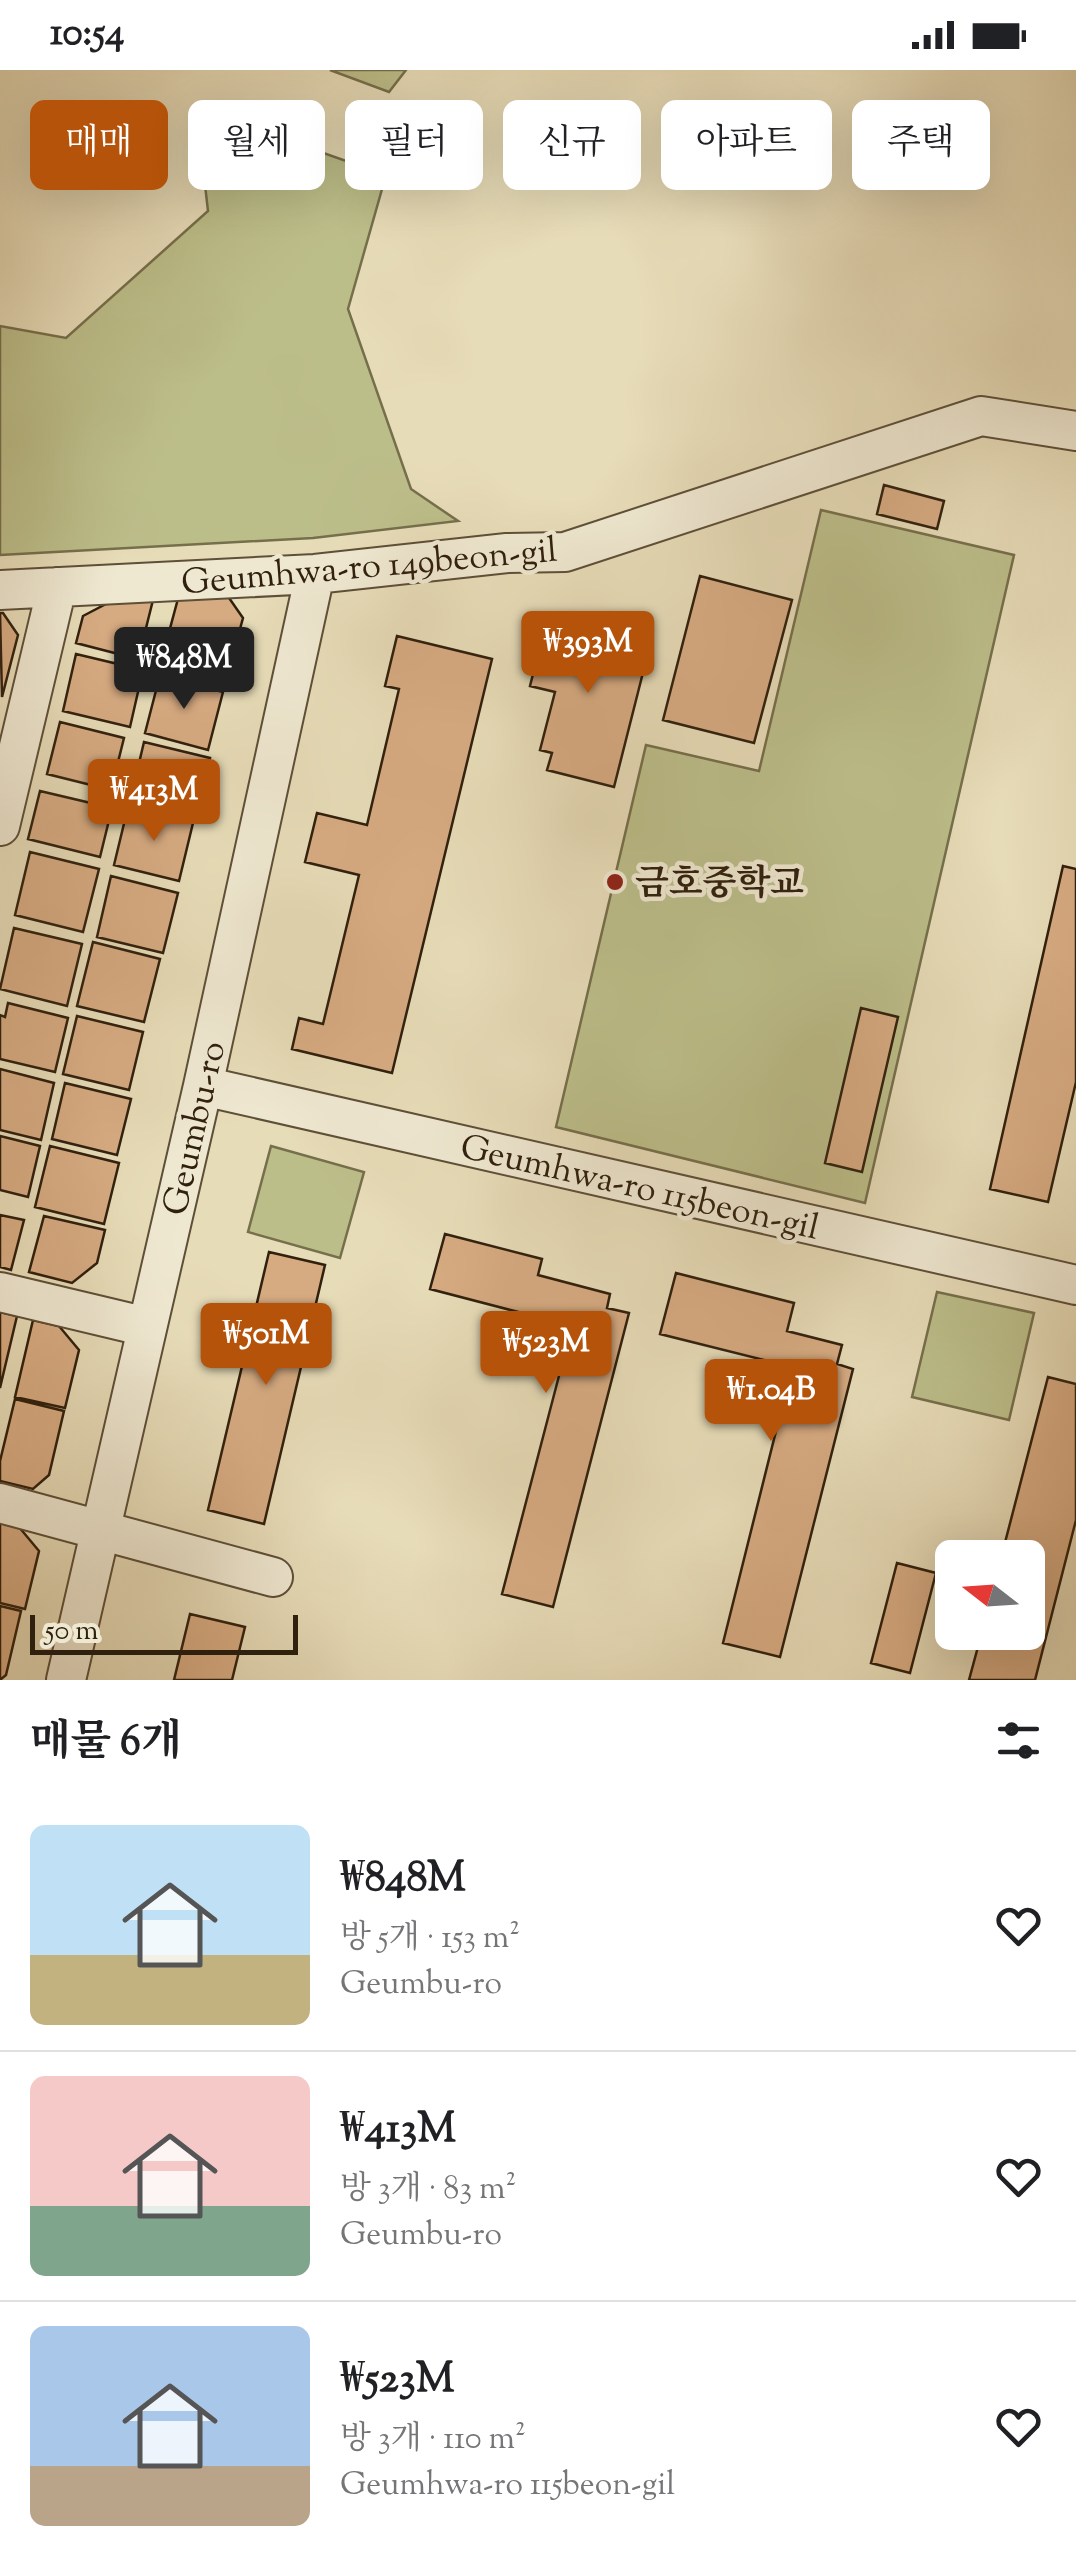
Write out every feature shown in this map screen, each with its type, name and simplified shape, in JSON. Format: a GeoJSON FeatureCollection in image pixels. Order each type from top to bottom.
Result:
{"type":"FeatureCollection","features":[{"type":"Feature","properties":{"kind":"street","name":"Geumhwa-ro 149beon-gil"},"geometry":{"type":"LineString","coordinates":[[0,590],[315,574],[506,553],[564,552],[981,416],[1076,431]]}},
{"type":"Feature","properties":{"kind":"street","name":"Geumbu-ro"},"geometry":{"type":"LineString","coordinates":[[66,1680],[203,1086],[315,574]]}},
{"type":"Feature","properties":{"kind":"street"},"geometry":{"type":"LineString","coordinates":[[0,826],[57,587]]}},
{"type":"Feature","properties":{"kind":"street","name":"Geumhwa-ro 115beon-gil"},"geometry":{"type":"LineString","coordinates":[[203,1086],[1076,1285]]}},
{"type":"Feature","properties":{"kind":"street"},"geometry":{"type":"LineString","coordinates":[[0,1292],[146,1327]]}},
{"type":"Feature","properties":{"kind":"street"},"geometry":{"type":"LineString","coordinates":[[0,1504],[273,1577]]}},
{"type":"Feature","properties":{"kind":"green space"},"geometry":{"type":"Polygon","coordinates":[[[330,70],[406,70],[389,92],[330,70]]]}},
{"type":"Feature","properties":{"kind":"green space"},"geometry":{"type":"Polygon","coordinates":[[[325,154],[345,161],[345,190],[382,190],[348,309],[411,489],[458,521],[313,538],[0,555],[0,326],[66,338],[208,211],[206,190],[325,190],[325,154]]]}},
{"type":"Feature","properties":{"kind":"green space"},"geometry":{"type":"Polygon","coordinates":[[[821,510],[1014,555],[865,1203],[556,1127],[646,745],[759,771],[821,510]]]}},
{"type":"Feature","properties":{"kind":"green space"},"geometry":{"type":"Polygon","coordinates":[[[271,1146],[364,1172],[340,1258],[248,1232],[271,1146]]]}},
{"type":"Feature","properties":{"kind":"green space"},"geometry":{"type":"Polygon","coordinates":[[[937,1292],[1034,1313],[1009,1420],[912,1397],[937,1292]]]}},
{"type":"Feature","properties":{"kind":"building"},"geometry":{"type":"Polygon","coordinates":[[[884,485],[944,501],[937,529],[877,514],[884,485]]]}},
{"type":"Feature","properties":{"kind":"building"},"geometry":{"type":"Polygon","coordinates":[[[700,576],[792,600],[754,743],[663,720],[700,576]]]}},
{"type":"Feature","properties":{"kind":"building"},"geometry":{"type":"Polygon","coordinates":[[[179,595],[227,595],[243,618],[226,680],[161,662],[179,595]]]}},
{"type":"Feature","properties":{"kind":"building"},"geometry":{"type":"Polygon","coordinates":[[[153,600],[145,632],[160,636],[153,663],[76,643],[83,616],[106,604],[153,600]]]}},
{"type":"Feature","properties":{"kind":"building"},"geometry":{"type":"Polygon","coordinates":[[[0,613],[18,635],[2,697],[0,613]]]}},
{"type":"Feature","properties":{"kind":"building"},"geometry":{"type":"Polygon","coordinates":[[[548,615],[651,641],[614,787],[547,770],[552,753],[540,750],[555,692],[530,686],[548,615]]]}},
{"type":"Feature","properties":{"kind":"building"},"geometry":{"type":"Polygon","coordinates":[[[397,636],[492,659],[392,1073],[292,1049],[299,1018],[323,1024],[359,875],[305,862],[317,813],[367,825],[399,689],[385,686],[397,636]]]}},
{"type":"Feature","properties":{"kind":"building"},"geometry":{"type":"Polygon","coordinates":[[[76,654],[143,670],[130,727],[63,711],[76,654]]]}},
{"type":"Feature","properties":{"kind":"building"},"geometry":{"type":"Polygon","coordinates":[[[160,675],[223,692],[208,750],[145,733],[160,675]]]}},
{"type":"Feature","properties":{"kind":"building"},"geometry":{"type":"Polygon","coordinates":[[[60,722],[124,738],[111,790],[47,774],[60,722]]]}},
{"type":"Feature","properties":{"kind":"building"},"geometry":{"type":"Polygon","coordinates":[[[144,742],[210,758],[196,813],[131,797],[144,742]]]}},
{"type":"Feature","properties":{"kind":"building"},"geometry":{"type":"Polygon","coordinates":[[[40,791],[112,808],[100,857],[28,839],[40,791]]]}},
{"type":"Feature","properties":{"kind":"building"},"geometry":{"type":"Polygon","coordinates":[[[128,807],[193,823],[179,881],[114,865],[128,807]]]}},
{"type":"Feature","properties":{"kind":"building"},"geometry":{"type":"Polygon","coordinates":[[[30,852],[99,869],[83,932],[15,915],[30,852]]]}},
{"type":"Feature","properties":{"kind":"building"},"geometry":{"type":"Polygon","coordinates":[[[1063,866],[1076,869],[1076,1082],[1048,1202],[990,1189],[1063,866]]]}},
{"type":"Feature","properties":{"kind":"building"},"geometry":{"type":"Polygon","coordinates":[[[111,876],[178,893],[163,953],[97,937],[111,876]]]}},
{"type":"Feature","properties":{"kind":"building"},"geometry":{"type":"Polygon","coordinates":[[[14,928],[82,944],[67,1006],[0,989],[14,928]]]}},
{"type":"Feature","properties":{"kind":"building"},"geometry":{"type":"Polygon","coordinates":[[[93,942],[160,959],[144,1022],[77,1006],[93,942]]]}},
{"type":"Feature","properties":{"kind":"building"},"geometry":{"type":"Polygon","coordinates":[[[8,1003],[68,1018],[55,1072],[0,1059],[0,1015],[5,1017],[8,1003]]]}},
{"type":"Feature","properties":{"kind":"building"},"geometry":{"type":"Polygon","coordinates":[[[861,1008],[898,1017],[862,1172],[825,1163],[861,1008]]]}},
{"type":"Feature","properties":{"kind":"building"},"geometry":{"type":"Polygon","coordinates":[[[77,1016],[143,1032],[129,1090],[63,1074],[77,1016]]]}},
{"type":"Feature","properties":{"kind":"building"},"geometry":{"type":"Polygon","coordinates":[[[0,1069],[54,1083],[41,1140],[0,1130],[0,1069]]]}},
{"type":"Feature","properties":{"kind":"building"},"geometry":{"type":"Polygon","coordinates":[[[65,1083],[131,1099],[117,1155],[52,1139],[65,1083]]]}},
{"type":"Feature","properties":{"kind":"building"},"geometry":{"type":"Polygon","coordinates":[[[0,1136],[40,1146],[28,1197],[0,1190],[0,1136]]]}},
{"type":"Feature","properties":{"kind":"building"},"geometry":{"type":"Polygon","coordinates":[[[50,1146],[119,1163],[104,1224],[35,1207],[50,1146]]]}},
{"type":"Feature","properties":{"kind":"building"},"geometry":{"type":"Polygon","coordinates":[[[0,1215],[24,1220],[11,1270],[0,1267],[0,1215]]]}},
{"type":"Feature","properties":{"kind":"building"},"geometry":{"type":"Polygon","coordinates":[[[44,1216],[105,1230],[97,1263],[72,1283],[29,1272],[44,1216]]]}},
{"type":"Feature","properties":{"kind":"building"},"geometry":{"type":"Polygon","coordinates":[[[445,1234],[542,1259],[538,1275],[610,1294],[607,1308],[629,1313],[553,1607],[502,1594],[572,1326],[430,1289],[445,1234]]]}},
{"type":"Feature","properties":{"kind":"building"},"geometry":{"type":"Polygon","coordinates":[[[269,1252],[325,1265],[264,1524],[208,1510],[269,1252]]]}},
{"type":"Feature","properties":{"kind":"building"},"geometry":{"type":"Polygon","coordinates":[[[676,1273],[794,1303],[787,1331],[842,1345],[837,1364],[853,1369],[780,1657],[723,1643],[792,1367],[660,1334],[676,1273]]]}},
{"type":"Feature","properties":{"kind":"building"},"geometry":{"type":"Polygon","coordinates":[[[0,1312],[17,1316],[0,1388],[0,1312]]]}},
{"type":"Feature","properties":{"kind":"building"},"geometry":{"type":"Polygon","coordinates":[[[33,1320],[59,1326],[79,1350],[65,1408],[15,1397],[33,1320]]]}},
{"type":"Feature","properties":{"kind":"building"},"geometry":{"type":"Polygon","coordinates":[[[1048,1377],[1076,1384],[1076,1520],[1045,1641],[1045,1540],[1006,1540],[1048,1377]]]}},
{"type":"Feature","properties":{"kind":"building"},"geometry":{"type":"Polygon","coordinates":[[[15,1399],[64,1411],[49,1475],[33,1489],[0,1481],[0,1461],[15,1399]]]}},
{"type":"Feature","properties":{"kind":"building"},"geometry":{"type":"Polygon","coordinates":[[[0,1522],[19,1527],[39,1551],[25,1609],[0,1603],[0,1522]]]}},
{"type":"Feature","properties":{"kind":"building"},"geometry":{"type":"Polygon","coordinates":[[[897,1563],[935,1573],[910,1673],[871,1663],[897,1563]]]}},
{"type":"Feature","properties":{"kind":"building"},"geometry":{"type":"Polygon","coordinates":[[[0,1606],[21,1611],[6,1675],[0,1680],[0,1606]]]}},
{"type":"Feature","properties":{"kind":"building"},"geometry":{"type":"Polygon","coordinates":[[[190,1614],[245,1627],[232,1680],[174,1680],[190,1614]]]}},
{"type":"Feature","properties":{"kind":"building"},"geometry":{"type":"Polygon","coordinates":[[[977,1650],[1043,1650],[1035,1680],[969,1680],[977,1650]]]}},
{"type":"Feature","properties":{"kind":"place","name":"금호중학교"},"geometry":{"type":"Point","coordinates":[615,882]}}]}
